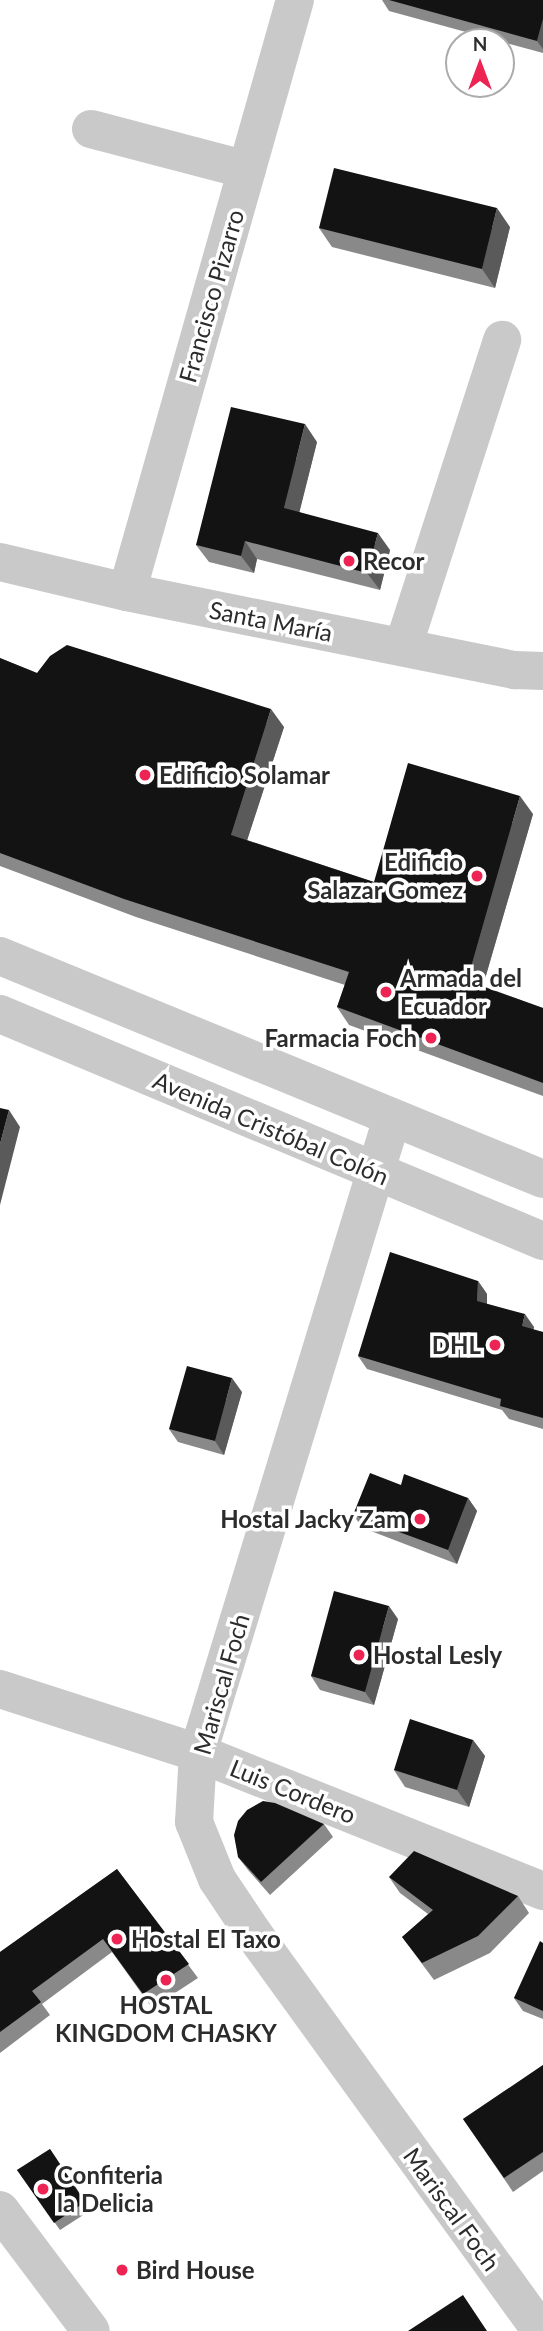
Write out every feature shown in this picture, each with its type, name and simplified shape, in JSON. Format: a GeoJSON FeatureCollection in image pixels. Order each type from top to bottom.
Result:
{"type":"FeatureCollection","features":[{"type":"Feature","properties":{"kind":"street","name":"Francisco Pizarro"},"geometry":{"type":"LineString","coordinates":[[127,592],[295,0]]}},
{"type":"Feature","properties":{"kind":"street"},"geometry":{"type":"LineString","coordinates":[[90,129],[247,170]]}},
{"type":"Feature","properties":{"kind":"street"},"geometry":{"type":"LineString","coordinates":[[403,647],[502,340]]}},
{"type":"Feature","properties":{"kind":"street","name":"Santa María"},"geometry":{"type":"LineString","coordinates":[[0,562],[127,592],[515,670],[543,671]]}},
{"type":"Feature","properties":{"kind":"street"},"geometry":{"type":"LineString","coordinates":[[0,956],[543,1179]]}},
{"type":"Feature","properties":{"kind":"street","name":"Avenida Cristóbal Colón"},"geometry":{"type":"LineString","coordinates":[[0,1014],[543,1241]]}},
{"type":"Feature","properties":{"kind":"street","name":"Mariscal Foch"},"geometry":{"type":"LineString","coordinates":[[392,1118],[198,1753],[194,1822],[217,1880],[541,2331]]}},
{"type":"Feature","properties":{"kind":"street","name":"Luis Cordero"},"geometry":{"type":"LineString","coordinates":[[0,1689],[198,1753],[543,1891]]}},
{"type":"Feature","properties":{"kind":"street"},"geometry":{"type":"LineString","coordinates":[[0,2210],[91,2331]]}},
{"type":"Feature","properties":{"kind":"building"},"geometry":{"type":"Polygon","coordinates":[[[389,0],[543,0],[543,19],[537,41],[515,35],[515,28],[490,28],[389,0]]]}},
{"type":"Feature","properties":{"kind":"building"},"geometry":{"type":"Polygon","coordinates":[[[334,168],[497,208],[482,269],[319,228],[334,168]]]}},
{"type":"Feature","properties":{"kind":"building"},"geometry":{"type":"Polygon","coordinates":[[[231,407],[305,424],[284,508],[378,533],[367,573],[245,541],[241,556],[196,545],[231,407]]]}},
{"type":"Feature","properties":{"kind":"building"},"geometry":{"type":"Polygon","coordinates":[[[67,645],[271,709],[231,835],[374,882],[408,763],[520,796],[467,981],[543,1008],[543,1083],[337,1007],[349,972],[124,899],[0,853],[0,658],[37,673],[50,656],[67,645]]]}},
{"type":"Feature","properties":{"kind":"building"},"geometry":{"type":"Polygon","coordinates":[[[0,1108],[9,1110],[0,1144],[0,1108]]]}},
{"type":"Feature","properties":{"kind":"building"},"geometry":{"type":"Polygon","coordinates":[[[390,1252],[478,1281],[477,1301],[525,1314],[522,1326],[543,1332],[543,1418],[500,1406],[501,1399],[358,1356],[390,1252]]]}},
{"type":"Feature","properties":{"kind":"building"},"geometry":{"type":"Polygon","coordinates":[[[187,1366],[232,1378],[215,1441],[169,1429],[187,1366]]]}},
{"type":"Feature","properties":{"kind":"building","name":"Hostal Jacky Zam"},"geometry":{"type":"Polygon","coordinates":[[[370,1473],[401,1485],[404,1474],[468,1498],[448,1550],[353,1515],[370,1473]]]}},
{"type":"Feature","properties":{"kind":"building","name":"Hostal Lesly"},"geometry":{"type":"Polygon","coordinates":[[[334,1591],[389,1606],[365,1692],[311,1676],[334,1591]]]}},
{"type":"Feature","properties":{"kind":"building"},"geometry":{"type":"Polygon","coordinates":[[[410,1719],[473,1740],[457,1790],[394,1770],[410,1719]]]}},
{"type":"Feature","properties":{"kind":"building"},"geometry":{"type":"Polygon","coordinates":[[[263,1801],[275,1803],[324,1824],[261,1882],[238,1857],[234,1835],[238,1821],[247,1810],[263,1801]]]}},
{"type":"Feature","properties":{"kind":"building"},"geometry":{"type":"Polygon","coordinates":[[[414,1851],[518,1896],[478,1936],[422,1963],[402,1937],[433,1910],[389,1877],[414,1851]]]}},
{"type":"Feature","properties":{"kind":"building"},"geometry":{"type":"Polygon","coordinates":[[[117,1869],[189,1964],[143,1994],[103,1939],[32,1991],[41,2002],[0,2032],[0,1952],[117,1869]]]}},
{"type":"Feature","properties":{"kind":"building"},"geometry":{"type":"Polygon","coordinates":[[[540,1941],[543,1943],[543,2011],[514,1998],[540,1941]]]}},
{"type":"Feature","properties":{"kind":"building"},"geometry":{"type":"Polygon","coordinates":[[[543,2065],[543,2152],[504,2178],[463,2119],[543,2065]]]}},
{"type":"Feature","properties":{"kind":"building"},"geometry":{"type":"Polygon","coordinates":[[[50,2149],[85,2202],[54,2223],[17,2170],[50,2149]]]}},
{"type":"Feature","properties":{"kind":"building"},"geometry":{"type":"Polygon","coordinates":[[[463,2295],[487,2331],[408,2331],[463,2295]]]}},
{"type":"Feature","properties":{"kind":"place","name":"Recor"},"geometry":{"type":"Point","coordinates":[349,561]}},
{"type":"Feature","properties":{"kind":"place","name":"Edificio Solamar"},"geometry":{"type":"Point","coordinates":[145,775]}},
{"type":"Feature","properties":{"kind":"place","name":"Edificio Salazar Gomez"},"geometry":{"type":"Point","coordinates":[477,876]}},
{"type":"Feature","properties":{"kind":"place","name":"Armada del Ecuador"},"geometry":{"type":"Point","coordinates":[386,992]}},
{"type":"Feature","properties":{"kind":"place","name":"Farmacia Foch"},"geometry":{"type":"Point","coordinates":[431,1038]}},
{"type":"Feature","properties":{"kind":"place","name":"DHL"},"geometry":{"type":"Point","coordinates":[495,1345]}},
{"type":"Feature","properties":{"kind":"place","name":"Hostal Jacky Zam"},"geometry":{"type":"Point","coordinates":[420,1519]}},
{"type":"Feature","properties":{"kind":"place","name":"Hostal Lesly"},"geometry":{"type":"Point","coordinates":[359,1655]}},
{"type":"Feature","properties":{"kind":"place","name":"Hostal El Taxo"},"geometry":{"type":"Point","coordinates":[117,1939]}},
{"type":"Feature","properties":{"kind":"place","name":"HOSTAL KINGDOM CHASKY"},"geometry":{"type":"Point","coordinates":[166,1980]}},
{"type":"Feature","properties":{"kind":"place","name":"Confiteria la Delicia"},"geometry":{"type":"Point","coordinates":[43,2189]}},
{"type":"Feature","properties":{"kind":"place","name":"Bird House"},"geometry":{"type":"Point","coordinates":[122,2270]}}]}
